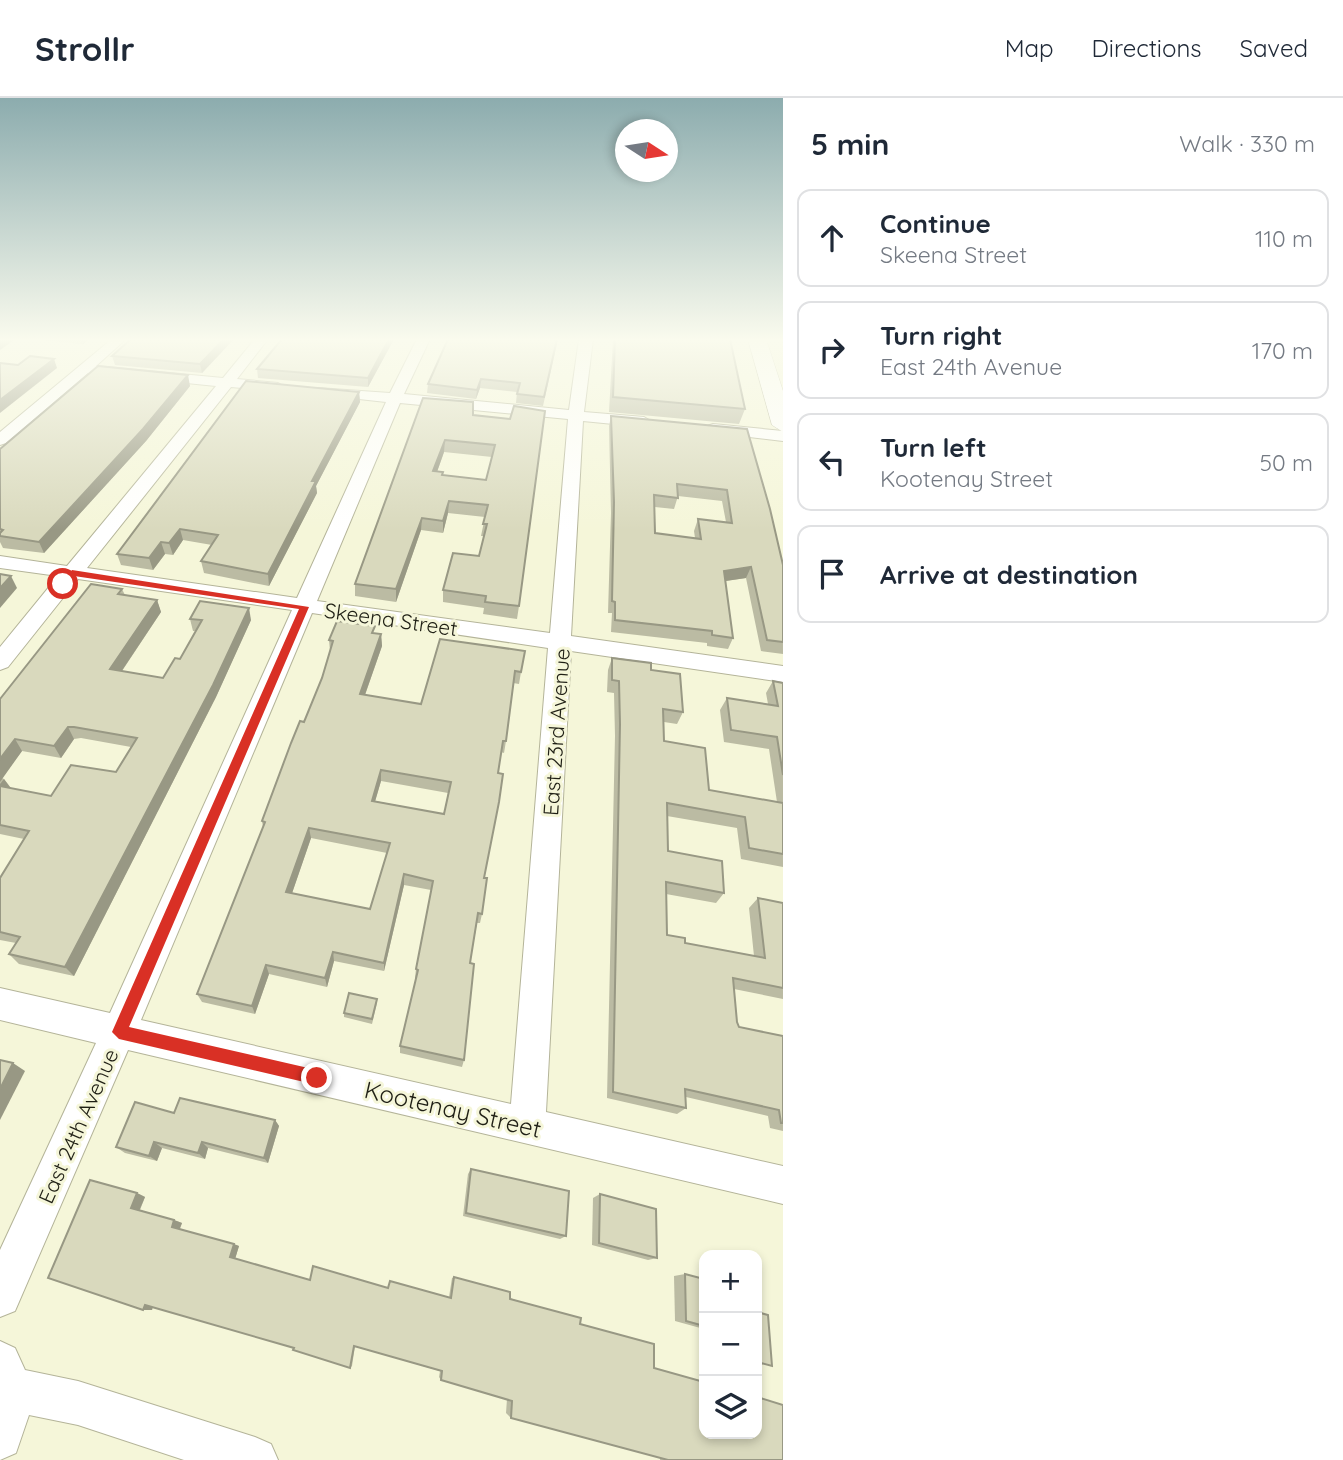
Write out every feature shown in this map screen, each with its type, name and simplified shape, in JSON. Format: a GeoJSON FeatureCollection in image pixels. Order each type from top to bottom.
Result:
{"type":"FeatureCollection","features":[{"type":"Feature","properties":{"kind":"street"},"geometry":{"type":"LineString","coordinates":[[0,440],[45,403]]}},
{"type":"Feature","properties":{"kind":"street"},"geometry":{"type":"LineString","coordinates":[[0,662],[209,403]]}},
{"type":"Feature","properties":{"kind":"street","name":"East 24th Avenue"},"geometry":{"type":"LineString","coordinates":[[0,1296],[119,1032],[392,403]]}},
{"type":"Feature","properties":{"kind":"street"},"geometry":{"type":"LineString","coordinates":[[440,403],[659,424]]}},
{"type":"Feature","properties":{"kind":"street","name":"East 23rd Avenue"},"geometry":{"type":"LineString","coordinates":[[527,1126],[579,403]]}},
{"type":"Feature","properties":{"kind":"street"},"geometry":{"type":"LineString","coordinates":[[776,403],[783,425]]}},
{"type":"Feature","properties":{"kind":"street"},"geometry":{"type":"LineString","coordinates":[[700,428],[783,436]]}},
{"type":"Feature","properties":{"kind":"street","name":"Skeena Street"},"geometry":{"type":"LineString","coordinates":[[0,562],[783,674]]}},
{"type":"Feature","properties":{"kind":"street","name":"Kootenay Street"},"geometry":{"type":"LineString","coordinates":[[0,1004],[783,1185]]}},
{"type":"Feature","properties":{"kind":"street"},"geometry":{"type":"LineString","coordinates":[[0,1437],[7,1420],[4,1376],[78,1403],[255,1460]]}},
{"type":"Feature","properties":{"kind":"building"},"geometry":{"type":"Polygon","coordinates":[[[55,403],[165,403],[39,542],[0,536],[3,530],[0,529],[0,449],[55,403]]]}},
{"type":"Feature","properties":{"kind":"building"},"geometry":{"type":"Polygon","coordinates":[[[230,403],[353,403],[268,574],[201,561],[218,535],[180,529],[169,543],[161,542],[149,558],[117,554],[230,403]]]}},
{"type":"Feature","properties":{"kind":"building"},"geometry":{"type":"Polygon","coordinates":[[[421,403],[473,403],[473,415],[510,419],[514,406],[545,411],[519,606],[485,602],[486,596],[443,590],[453,553],[479,556],[487,524],[483,524],[488,505],[449,501],[443,521],[422,518],[396,589],[355,584],[421,403]],[[445,440],[433,471],[443,472],[442,475],[486,480],[495,445],[445,440]]]}},
{"type":"Feature","properties":{"kind":"building"},"geometry":{"type":"Polygon","coordinates":[[[674,403],[744,403],[745,409],[674,403]]]}},
{"type":"Feature","properties":{"kind":"building"},"geometry":{"type":"Polygon","coordinates":[[[611,416],[747,429],[783,565],[783,642],[767,640],[751,567],[724,571],[733,638],[712,635],[712,631],[615,620],[615,602],[612,601],[614,502],[611,416]],[[677,484],[678,498],[654,495],[655,533],[701,539],[698,519],[732,523],[727,490],[677,484]]]}},
{"type":"Feature","properties":{"kind":"building"},"geometry":{"type":"Polygon","coordinates":[[[0,574],[11,576],[0,588],[0,574]]]}},
{"type":"Feature","properties":{"kind":"building"},"geometry":{"type":"Polygon","coordinates":[[[91,584],[122,589],[118,594],[157,600],[110,669],[163,678],[175,658],[180,659],[202,620],[190,619],[200,601],[249,608],[213,685],[65,967],[9,954],[20,937],[0,932],[0,878],[29,831],[0,825],[0,786],[51,796],[71,765],[116,772],[137,738],[68,727],[54,746],[15,739],[0,759],[0,699],[91,584]]]}},
{"type":"Feature","properties":{"kind":"building"},"geometry":{"type":"Polygon","coordinates":[[[337,621],[375,626],[372,633],[381,634],[360,694],[421,704],[440,639],[525,651],[521,672],[515,671],[506,741],[503,741],[498,773],[503,774],[499,802],[484,878],[487,878],[482,914],[478,913],[470,963],[474,964],[464,1060],[400,1046],[418,970],[416,969],[433,881],[404,874],[384,963],[333,952],[325,978],[266,965],[252,1006],[197,994],[265,822],[262,821],[291,743],[300,721],[304,722],[322,678],[333,641],[329,640],[337,621]],[[381,770],[372,801],[444,814],[451,782],[381,770]],[[309,828],[286,892],[370,909],[390,843],[309,828]]]}},
{"type":"Feature","properties":{"kind":"building"},"geometry":{"type":"Polygon","coordinates":[[[612,658],[651,663],[651,670],[680,674],[683,712],[663,709],[664,741],[705,748],[709,790],[783,803],[783,854],[749,848],[745,817],[667,803],[668,851],[722,861],[724,893],[666,882],[667,935],[685,938],[685,943],[765,958],[758,898],[783,903],[783,988],[733,978],[739,1027],[783,1036],[783,1123],[779,1110],[685,1089],[686,1108],[613,1092],[620,724],[619,681],[612,680],[612,658]]]}},
{"type":"Feature","properties":{"kind":"building"},"geometry":{"type":"Polygon","coordinates":[[[773,681],[783,683],[783,775],[777,737],[731,730],[727,698],[778,706],[773,681]]]}},
{"type":"Feature","properties":{"kind":"building"},"geometry":{"type":"Polygon","coordinates":[[[349,993],[377,999],[372,1019],[344,1013],[349,993]]]}},
{"type":"Feature","properties":{"kind":"building"},"geometry":{"type":"Polygon","coordinates":[[[0,1060],[13,1063],[0,1089],[0,1060]]]}},
{"type":"Feature","properties":{"kind":"building"},"geometry":{"type":"Polygon","coordinates":[[[180,1098],[275,1120],[264,1158],[202,1142],[198,1153],[154,1142],[149,1156],[116,1147],[135,1102],[174,1113],[180,1098]]]}},
{"type":"Feature","properties":{"kind":"building"},"geometry":{"type":"Polygon","coordinates":[[[471,1169],[569,1191],[566,1236],[466,1213],[471,1169]]]}},
{"type":"Feature","properties":{"kind":"building"},"geometry":{"type":"Polygon","coordinates":[[[90,1180],[137,1193],[131,1208],[174,1220],[172,1227],[234,1244],[230,1257],[310,1280],[313,1266],[388,1288],[390,1281],[451,1298],[454,1277],[510,1292],[510,1299],[581,1318],[580,1324],[654,1344],[654,1368],[699,1381],[699,1439],[762,1439],[762,1399],[783,1405],[783,1460],[668,1460],[511,1418],[512,1401],[441,1380],[442,1371],[354,1346],[350,1368],[293,1350],[294,1348],[145,1305],[143,1310],[48,1278],[90,1180]]]}},
{"type":"Feature","properties":{"kind":"building"},"geometry":{"type":"Polygon","coordinates":[[[600,1194],[656,1209],[657,1258],[599,1243],[600,1194]]]}},
{"type":"Feature","properties":{"kind":"building"},"geometry":{"type":"Polygon","coordinates":[[[685,1274],[699,1278],[699,1325],[686,1321],[685,1274]]]}},
{"type":"Feature","properties":{"kind":"building"},"geometry":{"type":"Polygon","coordinates":[[[762,1313],[768,1315],[772,1366],[762,1363],[762,1313]]]}},
{"type":"Feature","properties":{"kind":"route"},"geometry":{"type":"LineString","coordinates":[[63,584],[72,573],[304,607],[119,1032],[317,1078]]}}]}
